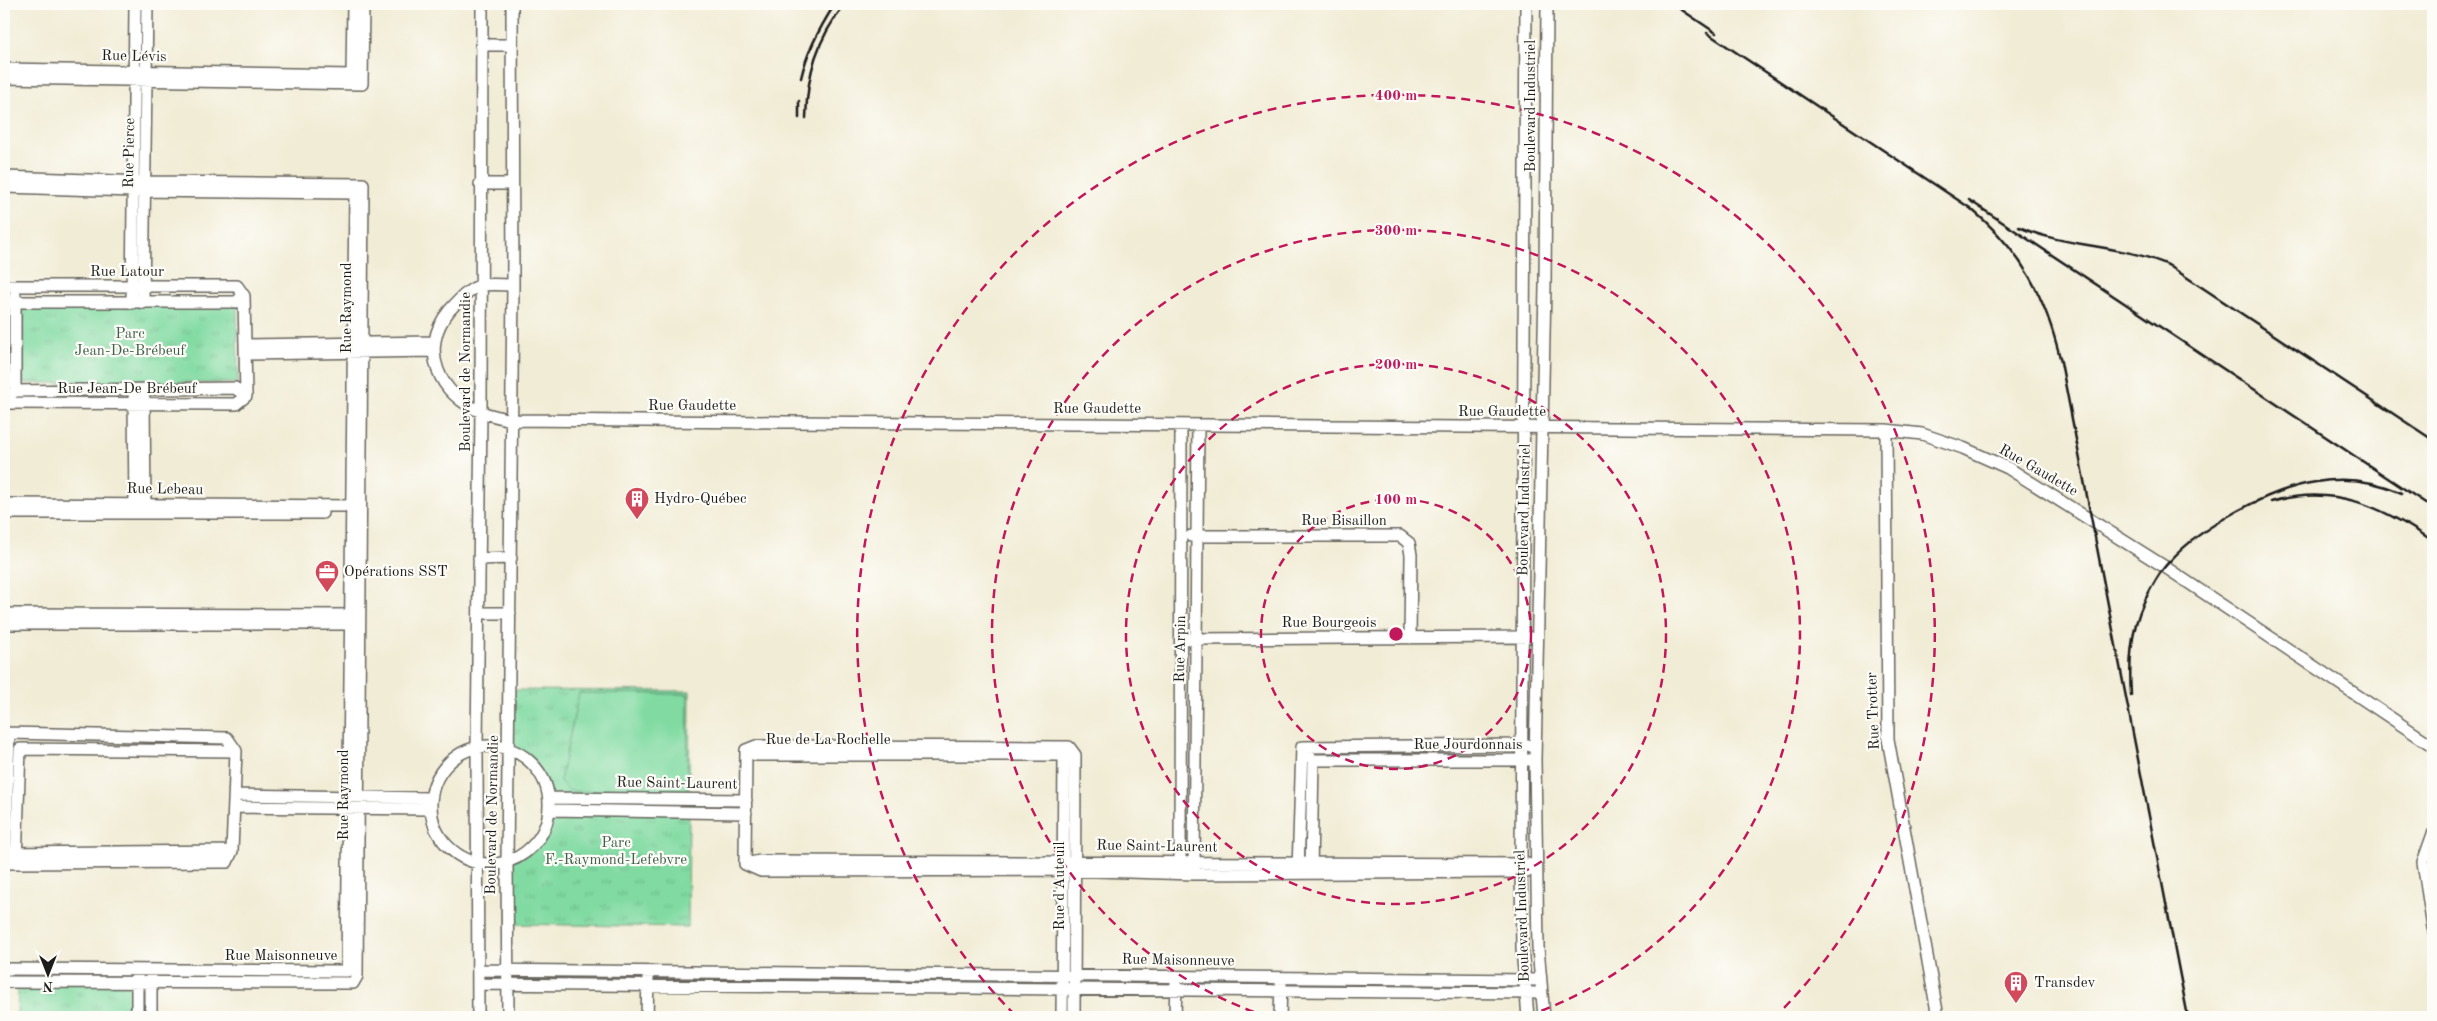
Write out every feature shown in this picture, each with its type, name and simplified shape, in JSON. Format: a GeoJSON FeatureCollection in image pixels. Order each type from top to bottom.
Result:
{"type":"FeatureCollection","features":[{"type":"Feature","properties":{"kind":"street","name":"Rue Pierce"},"geometry":{"type":"LineString","coordinates":[[135,4],[140,77],[138,303]]}},
{"type":"Feature","properties":{"kind":"street","name":"Rue Pierce"},"geometry":{"type":"LineString","coordinates":[[140,77],[147,4]]}},
{"type":"Feature","properties":{"kind":"street"},"geometry":{"type":"LineString","coordinates":[[353,4],[352,75],[362,84]]}},
{"type":"Feature","properties":{"kind":"street"},"geometry":{"type":"LineString","coordinates":[[362,84],[363,4]]}},
{"type":"Feature","properties":{"kind":"street","name":"Boulevard de Normandie"},"geometry":{"type":"LineString","coordinates":[[478,1017],[477,746],[482,286],[480,184],[482,4]]}},
{"type":"Feature","properties":{"kind":"street","name":"Boulevard de Normandie"},"geometry":{"type":"LineString","coordinates":[[508,1017],[507,862],[513,285],[511,184],[512,4]]}},
{"type":"Feature","properties":{"kind":"street","name":"Boulevard Industriel"},"geometry":{"type":"LineString","coordinates":[[1526,4],[1521,868],[1524,980],[1528,1017]]}},
{"type":"Feature","properties":{"kind":"street","name":"Boulevard Industriel"},"geometry":{"type":"LineString","coordinates":[[1544,1017],[1539,980],[1535,760],[1545,287],[1547,4]]}},
{"type":"Feature","properties":{"kind":"street"},"geometry":{"type":"LineString","coordinates":[[481,46],[512,46]]}},
{"type":"Feature","properties":{"kind":"street","name":"Rue Lévis"},"geometry":{"type":"LineString","coordinates":[[4,69],[21,74]]}},
{"type":"Feature","properties":{"kind":"street","name":"Rue Lévis"},"geometry":{"type":"LineString","coordinates":[[4,78],[21,74],[247,78],[352,75]]}},
{"type":"Feature","properties":{"kind":"street","name":"Rue Lévis"},"geometry":{"type":"LineString","coordinates":[[247,78],[362,84]]}},
{"type":"Feature","properties":{"kind":"street"},"geometry":{"type":"LineString","coordinates":[[1526,103],[1546,107]]}},
{"type":"Feature","properties":{"kind":"street"},"geometry":{"type":"LineString","coordinates":[[4,177],[18,182],[139,186],[248,187],[363,184]]}},
{"type":"Feature","properties":{"kind":"street"},"geometry":{"type":"LineString","coordinates":[[4,187],[18,182]]}},
{"type":"Feature","properties":{"kind":"street"},"geometry":{"type":"LineString","coordinates":[[248,187],[355,193],[363,184]]}},
{"type":"Feature","properties":{"kind":"street","name":"Rue Raymond"},"geometry":{"type":"LineString","coordinates":[[353,983],[357,976],[353,917],[356,510],[363,184]]}},
{"type":"Feature","properties":{"kind":"street"},"geometry":{"type":"LineString","coordinates":[[480,184],[511,184]]}},
{"type":"Feature","properties":{"kind":"street","name":"Rue Raymond"},"geometry":{"type":"LineString","coordinates":[[355,193],[358,347]]}},
{"type":"Feature","properties":{"kind":"street"},"geometry":{"type":"LineString","coordinates":[[1525,219],[1545,223]]}},
{"type":"Feature","properties":{"kind":"street"},"geometry":{"type":"LineString","coordinates":[[481,412],[464,402],[448,389],[436,366],[433,346],[439,324],[464,294],[482,286],[513,285]]}},
{"type":"Feature","properties":{"kind":"street"},"geometry":{"type":"LineString","coordinates":[[1524,285],[1545,287]]}},
{"type":"Feature","properties":{"kind":"street"},"geometry":{"type":"LineString","coordinates":[[10,286],[9,302],[15,390]]}},
{"type":"Feature","properties":{"kind":"street","name":"Rue Latour"},"geometry":{"type":"LineString","coordinates":[[9,302],[236,302],[244,296],[237,286],[10,286]]}},
{"type":"Feature","properties":{"kind":"street"},"geometry":{"type":"LineString","coordinates":[[244,296],[246,396]]}},
{"type":"Feature","properties":{"kind":"street"},"geometry":{"type":"LineString","coordinates":[[246,349],[433,346]]}},
{"type":"Feature","properties":{"kind":"street","name":"Rue Jean-De Brébeuf"},"geometry":{"type":"LineString","coordinates":[[235,388],[246,396],[236,404],[4,402],[15,390],[235,388]]}},
{"type":"Feature","properties":{"kind":"street"},"geometry":{"type":"LineString","coordinates":[[139,390],[140,509]]}},
{"type":"Feature","properties":{"kind":"street","name":"Rue Gaudette"},"geometry":{"type":"LineString","coordinates":[[481,412],[512,420],[1886,430],[1922,434],[1963,448],[2008,468],[2165,568],[2433,746]]}},
{"type":"Feature","properties":{"kind":"street","name":"Rue Arpin"},"geometry":{"type":"LineString","coordinates":[[1180,868],[1181,425]]}},
{"type":"Feature","properties":{"kind":"street","name":"Rue Arpin"},"geometry":{"type":"LineString","coordinates":[[1194,868],[1198,425]]}},
{"type":"Feature","properties":{"kind":"street","name":"Rue Trotter"},"geometry":{"type":"LineString","coordinates":[[1886,430],[1888,739],[1938,1017]]}},
{"type":"Feature","properties":{"kind":"street","name":"Rue Lebeau"},"geometry":{"type":"LineString","coordinates":[[7,509],[356,510]]}},
{"type":"Feature","properties":{"kind":"street","name":"Rue Bisaillon"},"geometry":{"type":"LineString","coordinates":[[1181,536],[1400,536],[1409,543],[1411,555],[1410,638]]}},
{"type":"Feature","properties":{"kind":"street"},"geometry":{"type":"LineString","coordinates":[[479,559],[511,558]]}},
{"type":"Feature","properties":{"kind":"street"},"geometry":{"type":"LineString","coordinates":[[479,613],[510,613]]}},
{"type":"Feature","properties":{"kind":"street"},"geometry":{"type":"LineString","coordinates":[[4,614],[18,619],[356,620]]}},
{"type":"Feature","properties":{"kind":"street"},"geometry":{"type":"LineString","coordinates":[[4,624],[18,619]]}},
{"type":"Feature","properties":{"kind":"street","name":"Rue Bourgeois"},"geometry":{"type":"LineString","coordinates":[[1181,639],[1537,636]]}},
{"type":"Feature","properties":{"kind":"street"},"geometry":{"type":"LineString","coordinates":[[8,858],[230,857],[236,751],[227,738],[9,733]]}},
{"type":"Feature","properties":{"kind":"street"},"geometry":{"type":"LineString","coordinates":[[8,858],[20,749],[9,733]]}},
{"type":"Feature","properties":{"kind":"street"},"geometry":{"type":"LineString","coordinates":[[8,858],[9,733]]}},
{"type":"Feature","properties":{"kind":"street"},"geometry":{"type":"LineString","coordinates":[[139,736],[139,750]]}},
{"type":"Feature","properties":{"kind":"street","name":"Rue Jourdonnais"},"geometry":{"type":"LineString","coordinates":[[1302,747],[1536,745]]}},
{"type":"Feature","properties":{"kind":"street"},"geometry":{"type":"LineString","coordinates":[[477,746],[509,748],[524,756],[536,767],[545,782],[549,798],[549,810],[545,827],[536,842],[523,854],[507,862],[494,864],[477,863],[458,855],[448,848],[441,839],[432,822],[430,804],[434,784],[446,763],[461,752],[477,746]]}},
{"type":"Feature","properties":{"kind":"street","name":"Rue Jourdonnais"},"geometry":{"type":"LineString","coordinates":[[1401,760],[1402,746]]}},
{"type":"Feature","properties":{"kind":"street"},"geometry":{"type":"LineString","coordinates":[[1302,747],[1313,760],[1311,869]]}},
{"type":"Feature","properties":{"kind":"street"},"geometry":{"type":"LineString","coordinates":[[1298,869],[1302,747]]}},
{"type":"Feature","properties":{"kind":"street","name":"Rue de La Rochelle"},"geometry":{"type":"LineString","coordinates":[[746,813],[751,748],[1070,754]]}},
{"type":"Feature","properties":{"kind":"street"},"geometry":{"type":"LineString","coordinates":[[20,749],[236,751]]}},
{"type":"Feature","properties":{"kind":"street","name":"Rue d'Auteuil"},"geometry":{"type":"LineString","coordinates":[[1062,1017],[1068,989],[1070,754]]}},
{"type":"Feature","properties":{"kind":"street","name":"Rue Jourdonnais"},"geometry":{"type":"LineString","coordinates":[[1313,760],[1535,760]]}},
{"type":"Feature","properties":{"kind":"street"},"geometry":{"type":"LineString","coordinates":[[235,795],[354,796],[430,804]]}},
{"type":"Feature","properties":{"kind":"street","name":"Rue Saint-Laurent"},"geometry":{"type":"LineString","coordinates":[[549,798],[746,800]]}},
{"type":"Feature","properties":{"kind":"street","name":"Rue Saint-Laurent"},"geometry":{"type":"LineString","coordinates":[[608,798],[608,811]]}},
{"type":"Feature","properties":{"kind":"street"},"geometry":{"type":"LineString","coordinates":[[234,807],[354,808],[430,804]]}},
{"type":"Feature","properties":{"kind":"street","name":"Rue Saint-Laurent"},"geometry":{"type":"LineString","coordinates":[[549,810],[746,813],[745,864],[761,871],[911,866],[1298,869],[1536,868]]}},
{"type":"Feature","properties":{"kind":"street"},"geometry":{"type":"LineString","coordinates":[[2433,834],[2423,862],[2433,928]]}},
{"type":"Feature","properties":{"kind":"street","name":"Rue Raymond"},"geometry":{"type":"LineString","coordinates":[[346,971],[353,917]]}},
{"type":"Feature","properties":{"kind":"street","name":"Rue Maisonneuve"},"geometry":{"type":"LineString","coordinates":[[4,969],[346,971],[353,983],[4,982],[4,969]]}},
{"type":"Feature","properties":{"kind":"street"},"geometry":{"type":"LineString","coordinates":[[137,970],[137,1017]]}},
{"type":"Feature","properties":{"kind":"street"},"geometry":{"type":"LineString","coordinates":[[151,970],[151,1017]]}},
{"type":"Feature","properties":{"kind":"street","name":"Rue Maisonneuve"},"geometry":{"type":"LineString","coordinates":[[478,970],[1539,980]]}},
{"type":"Feature","properties":{"kind":"street"},"geometry":{"type":"LineString","coordinates":[[647,1017],[648,971]]}},
{"type":"Feature","properties":{"kind":"street"},"geometry":{"type":"LineString","coordinates":[[748,972],[748,986]]}},
{"type":"Feature","properties":{"kind":"street"},"geometry":{"type":"LineString","coordinates":[[858,973],[859,987]]}},
{"type":"Feature","properties":{"kind":"street"},"geometry":{"type":"LineString","coordinates":[[963,974],[963,988]]}},
{"type":"Feature","properties":{"kind":"street"},"geometry":{"type":"LineString","coordinates":[[1175,1017],[1176,976]]}},
{"type":"Feature","properties":{"kind":"street"},"geometry":{"type":"LineString","coordinates":[[1280,1017],[1281,977]]}},
{"type":"Feature","properties":{"kind":"street"},"geometry":{"type":"LineString","coordinates":[[1392,978],[1392,992]]}},
{"type":"Feature","properties":{"kind":"street","name":"Rue Maisonneuve"},"geometry":{"type":"LineString","coordinates":[[479,984],[1541,993]]}},
{"type":"Feature","properties":{"kind":"street","name":"Rue d'Auteuil"},"geometry":{"type":"LineString","coordinates":[[1068,989],[1074,1017]]}},
{"type":"Feature","properties":{"kind":"green space","name":"Parc Jean-De-Brébeuf"},"geometry":{"type":"Polygon","coordinates":[[[23,302],[237,302],[238,383],[23,383],[23,302]]]}},
{"type":"Feature","properties":{"kind":"green space","name":"Parc F.-Raymond-Lefebvre"},"geometry":{"type":"Polygon","coordinates":[[[511,690],[690,691],[688,927],[508,924],[507,863],[533,850],[545,831],[552,806],[545,781],[531,763],[511,750],[511,690]]]}},
{"type":"Feature","properties":{"kind":"green space"},"geometry":{"type":"Polygon","coordinates":[[[579,693],[688,694],[687,792],[570,791],[560,781],[579,693]]]}},
{"type":"Feature","properties":{"kind":"green space"},"geometry":{"type":"Polygon","coordinates":[[[18,982],[137,982],[137,1017],[17,1017],[18,982]]]}},
{"type":"Feature","properties":{"kind":"railway"},"geometry":{"type":"LineString","coordinates":[[801,78],[815,40],[835,4]]}},
{"type":"Feature","properties":{"kind":"railway"},"geometry":{"type":"LineString","coordinates":[[806,118],[811,72],[815,58],[827,30],[845,4]]}},
{"type":"Feature","properties":{"kind":"railway"},"geometry":{"type":"LineString","coordinates":[[1673,4],[1716,33]]}},
{"type":"Feature","properties":{"kind":"railway"},"geometry":{"type":"LineString","coordinates":[[1707,33],[1970,208],[1988,224],[2018,258],[2039,296],[2048,317],[2061,362],[2188,1017]]}},
{"type":"Feature","properties":{"kind":"railway"},"geometry":{"type":"LineString","coordinates":[[799,101],[799,118]]}},
{"type":"Feature","properties":{"kind":"railway"},"geometry":{"type":"LineString","coordinates":[[1969,200],[2433,508]]}},
{"type":"Feature","properties":{"kind":"railway"},"geometry":{"type":"LineString","coordinates":[[2019,227],[2056,239],[2131,253],[2168,265],[2433,440]]}},
{"type":"Feature","properties":{"kind":"railway"},"geometry":{"type":"LineString","coordinates":[[2131,695],[2130,672],[2133,636],[2139,613],[2166,565],[2200,535],[2218,522],[2258,501],[2278,492],[2316,482],[2360,481],[2402,493]]}},
{"type":"Feature","properties":{"kind":"railway"},"geometry":{"type":"LineString","coordinates":[[2271,502],[2316,495],[2336,497],[2376,509],[2433,541]]}},
{"type":"Feature","properties":{"kind":"place","name":"Hydro-Québec"},"geometry":{"type":"Point","coordinates":[637,520]}},
{"type":"Feature","properties":{"kind":"place","name":"Opérations SST"},"geometry":{"type":"Point","coordinates":[327,593]}},
{"type":"Feature","properties":{"kind":"place","name":"Transdev"},"geometry":{"type":"Point","coordinates":[2016,1004]}}]}
